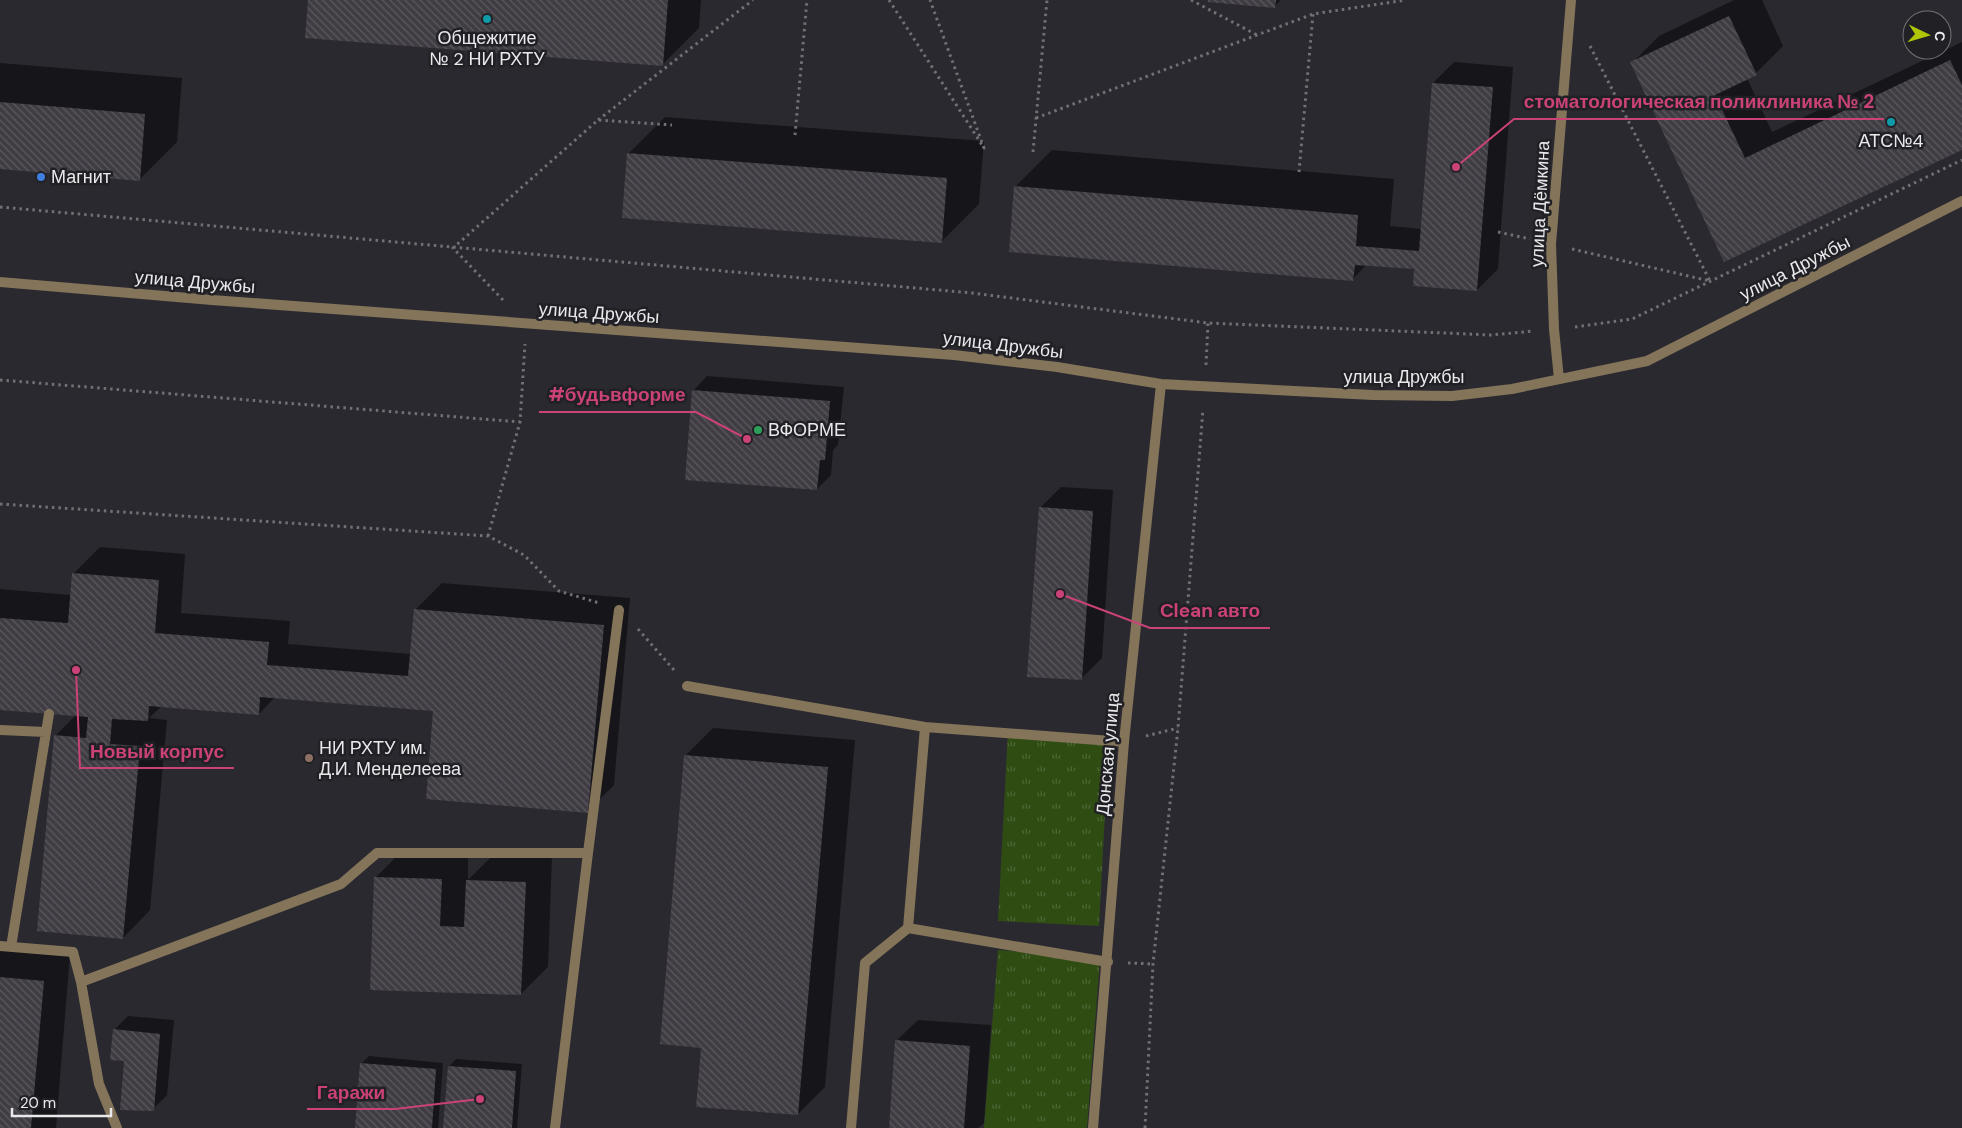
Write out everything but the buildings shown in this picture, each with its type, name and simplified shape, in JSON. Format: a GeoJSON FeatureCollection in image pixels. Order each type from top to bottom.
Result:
{"type":"FeatureCollection","features":[{"type":"Feature","properties":{"kind":"street","name":"улица Дёмкина"},"geometry":{"type":"LineString","coordinates":[[1559,379],[1554,329],[1552,244],[1571,0]]}},
{"type":"Feature","properties":{"kind":"street","name":"улица Дружбы"},"geometry":{"type":"LineString","coordinates":[[0,282],[212,300],[954,355],[1057,367],[1161,384],[1373,395],[1452,396],[1512,389],[1647,361],[1962,201]]}},
{"type":"Feature","properties":{"kind":"street","name":"Донская улица"},"geometry":{"type":"LineString","coordinates":[[1094,1128],[1124,742],[1161,384]]}},
{"type":"Feature","properties":{"kind":"street"},"geometry":{"type":"LineString","coordinates":[[555,1128],[619,610]]}},
{"type":"Feature","properties":{"kind":"street"},"geometry":{"type":"LineString","coordinates":[[687,686],[925,727],[1124,742]]}},
{"type":"Feature","properties":{"kind":"street"},"geometry":{"type":"LineString","coordinates":[[11,947],[49,714]]}},
{"type":"Feature","properties":{"kind":"street"},"geometry":{"type":"LineString","coordinates":[[850,1128],[865,963],[908,928],[925,727]]}},
{"type":"Feature","properties":{"kind":"street"},"geometry":{"type":"LineString","coordinates":[[0,730],[46,732]]}},
{"type":"Feature","properties":{"kind":"street"},"geometry":{"type":"LineString","coordinates":[[81,982],[341,884],[376,853],[588,853]]}},
{"type":"Feature","properties":{"kind":"street"},"geometry":{"type":"LineString","coordinates":[[908,928],[1108,962]]}},
{"type":"Feature","properties":{"kind":"street"},"geometry":{"type":"LineString","coordinates":[[0,946],[73,952],[81,982],[99,1084],[117,1128]]}},
{"type":"Feature","properties":{"kind":"path"},"geometry":{"type":"LineString","coordinates":[[453,248],[598,120],[752,0]]}},
{"type":"Feature","properties":{"kind":"path"},"geometry":{"type":"LineString","coordinates":[[795,134],[807,0]]}},
{"type":"Feature","properties":{"kind":"path"},"geometry":{"type":"LineString","coordinates":[[889,0],[984,148],[930,0]]}},
{"type":"Feature","properties":{"kind":"path"},"geometry":{"type":"LineString","coordinates":[[1033,152],[1047,0]]}},
{"type":"Feature","properties":{"kind":"path"},"geometry":{"type":"LineString","coordinates":[[1191,0],[1258,35]]}},
{"type":"Feature","properties":{"kind":"path"},"geometry":{"type":"LineString","coordinates":[[1036,118],[1313,14],[1406,0]]}},
{"type":"Feature","properties":{"kind":"path"},"geometry":{"type":"LineString","coordinates":[[1299,172],[1313,14]]}},
{"type":"Feature","properties":{"kind":"path"},"geometry":{"type":"LineString","coordinates":[[1588,43],[1710,282]]}},
{"type":"Feature","properties":{"kind":"path"},"geometry":{"type":"LineString","coordinates":[[598,120],[672,125]]}},
{"type":"Feature","properties":{"kind":"path"},"geometry":{"type":"LineString","coordinates":[[0,207],[972,293],[1208,323],[1491,335],[1632,319],[1962,160]]}},
{"type":"Feature","properties":{"kind":"path"},"geometry":{"type":"LineString","coordinates":[[1498,232],[1710,282]]}},
{"type":"Feature","properties":{"kind":"path"},"geometry":{"type":"LineString","coordinates":[[453,248],[526,324],[520,422],[488,536]]}},
{"type":"Feature","properties":{"kind":"path"},"geometry":{"type":"LineString","coordinates":[[1145,1128],[1153,964],[1178,728],[1208,323]]}},
{"type":"Feature","properties":{"kind":"path"},"geometry":{"type":"LineString","coordinates":[[0,380],[520,422]]}},
{"type":"Feature","properties":{"kind":"path"},"geometry":{"type":"LineString","coordinates":[[0,504],[488,536],[524,555],[559,591],[619,610],[648,639],[687,686]]}},
{"type":"Feature","properties":{"kind":"path"},"geometry":{"type":"LineString","coordinates":[[1124,742],[1178,728]]}},
{"type":"Feature","properties":{"kind":"green space"},"geometry":{"type":"Polygon","coordinates":[[[1008,730],[1109,736],[1099,926],[998,921],[1008,730]]]}},
{"type":"Feature","properties":{"kind":"green space"},"geometry":{"type":"Polygon","coordinates":[[[998,950],[1100,958],[1087,1128],[984,1128],[998,950]]]}},
{"type":"Feature","properties":{"kind":"place","name":"Общежитие № 2 НИ РХТУ"},"geometry":{"type":"Point","coordinates":[487,19]}},
{"type":"Feature","properties":{"kind":"place","name":"АТС№4"},"geometry":{"type":"Point","coordinates":[1891,122]}},
{"type":"Feature","properties":{"kind":"place","name":"стоматологическая поликлиника № 2"},"geometry":{"type":"Point","coordinates":[1456,167]}},
{"type":"Feature","properties":{"kind":"place","name":"Магнит"},"geometry":{"type":"Point","coordinates":[41,177]}},
{"type":"Feature","properties":{"kind":"place","name":"ВФОРМЕ"},"geometry":{"type":"Point","coordinates":[758,430]}},
{"type":"Feature","properties":{"kind":"place","name":"#будьвформе"},"geometry":{"type":"Point","coordinates":[747,439]}},
{"type":"Feature","properties":{"kind":"place","name":"Сlean авто"},"geometry":{"type":"Point","coordinates":[1060,594]}},
{"type":"Feature","properties":{"kind":"place","name":"Новый корпус"},"geometry":{"type":"Point","coordinates":[76,670]}},
{"type":"Feature","properties":{"kind":"place","name":"НИ РХТУ им. Д.И. Менделеева"},"geometry":{"type":"Point","coordinates":[309,758]}},
{"type":"Feature","properties":{"kind":"place","name":"Гаражи"},"geometry":{"type":"Point","coordinates":[480,1099]}}]}
